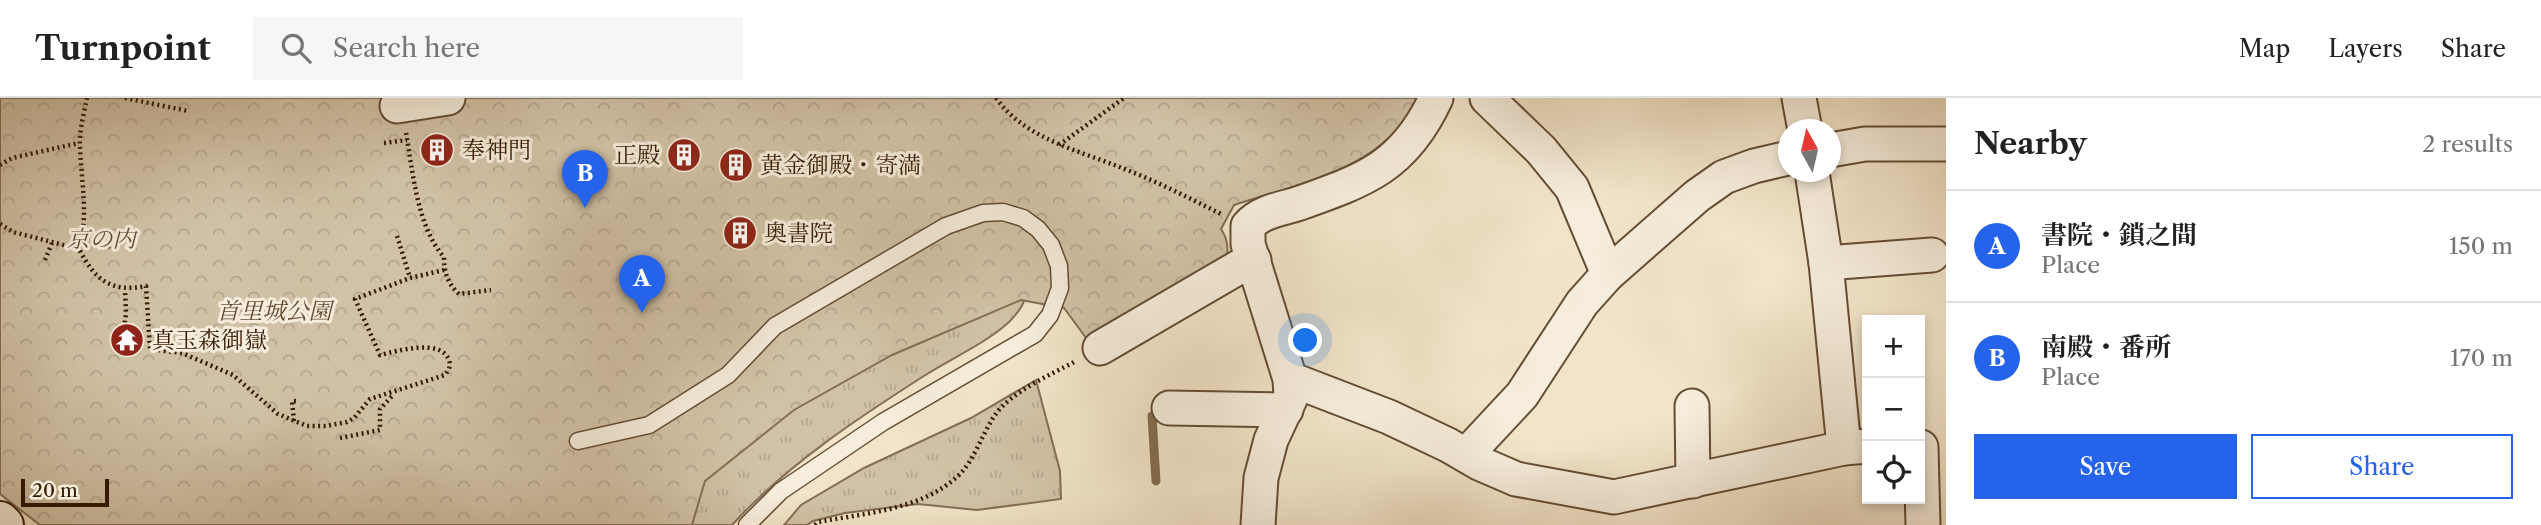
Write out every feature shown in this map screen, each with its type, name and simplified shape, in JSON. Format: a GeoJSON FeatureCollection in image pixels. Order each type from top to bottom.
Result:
{"type":"FeatureCollection","features":[{"type":"Feature","properties":{"kind":"street"},"geometry":{"type":"LineString","coordinates":[[397,106],[448,98]]}},
{"type":"Feature","properties":{"kind":"street"},"geometry":{"type":"LineString","coordinates":[[1258,525],[1261,478],[1271,440],[1288,395],[1247,234],[1248,226],[1254,220],[1352,185],[1388,164],[1417,132],[1436,98]]}},
{"type":"Feature","properties":{"kind":"street"},"geometry":{"type":"LineString","coordinates":[[1487,98],[1541,150],[1572,188],[1608,274]]}},
{"type":"Feature","properties":{"kind":"street"},"geometry":{"type":"LineString","coordinates":[[1799,98],[1803,119]]}},
{"type":"Feature","properties":{"kind":"street"},"geometry":{"type":"LineString","coordinates":[[1841,148],[1865,144],[1946,144]]}},
{"type":"Feature","properties":{"kind":"street"},"geometry":{"type":"LineString","coordinates":[[1466,455],[1522,395],[1582,303],[1608,274],[1697,196],[1724,177],[1778,160]]}},
{"type":"Feature","properties":{"kind":"street"},"geometry":{"type":"LineString","coordinates":[[1169,408],[1288,395],[1389,417],[1479,463],[1524,481],[1614,497],[1856,447],[1814,182]]}},
{"type":"Feature","properties":{"kind":"street"},"geometry":{"type":"LineString","coordinates":[[1826,263],[1932,256]]}},
{"type":"Feature","properties":{"kind":"street"},"geometry":{"type":"LineString","coordinates":[[1100,348],[1254,260]]}},
{"type":"Feature","properties":{"kind":"street"},"geometry":{"type":"LineString","coordinates":[[1692,406],[1693,481]]}},
{"type":"Feature","properties":{"kind":"street"},"geometry":{"type":"LineString","coordinates":[[1923,525],[1929,449]]}},
{"type":"Feature","properties":{"kind":"street"},"geometry":{"type":"LineString","coordinates":[[0,522],[4,525]]}},
{"type":"Feature","properties":{"kind":"lane"},"geometry":{"type":"LineString","coordinates":[[578,441],[649,425],[728,375],[775,326],[946,226],[983,214],[1003,212],[1023,218],[1038,229],[1051,245],[1059,265],[1060,288],[1050,315],[1035,334],[883,422],[781,491],[747,525]]}},
{"type":"Feature","properties":{"kind":"path"},"geometry":{"type":"LineString","coordinates":[[79,249],[85,206],[79,143],[87,98]]}},
{"type":"Feature","properties":{"kind":"path"},"geometry":{"type":"LineString","coordinates":[[125,98],[188,111]]}},
{"type":"Feature","properties":{"kind":"path"},"geometry":{"type":"LineString","coordinates":[[996,98],[1007,114],[1058,145],[1133,172],[1231,219]]}},
{"type":"Feature","properties":{"kind":"path"},"geometry":{"type":"LineString","coordinates":[[1058,145],[1124,98]]}},
{"type":"Feature","properties":{"kind":"path"},"geometry":{"type":"LineString","coordinates":[[384,143],[408,140],[426,229],[434,247],[444,257],[444,270],[451,288],[460,295],[491,289]]}},
{"type":"Feature","properties":{"kind":"path"},"geometry":{"type":"LineString","coordinates":[[0,165],[12,158],[79,143]]}},
{"type":"Feature","properties":{"kind":"path"},"geometry":{"type":"LineString","coordinates":[[0,224],[13,232],[79,249],[96,277],[125,290],[146,286],[150,349],[182,353],[233,375],[278,414],[317,426],[347,422],[354,418],[366,402],[438,379],[449,370],[447,356],[434,348],[410,348],[380,355],[355,299],[410,278],[444,270]]}},
{"type":"Feature","properties":{"kind":"path"},"geometry":{"type":"LineString","coordinates":[[397,236],[410,278]]}},
{"type":"Feature","properties":{"kind":"path"},"geometry":{"type":"LineString","coordinates":[[82,239],[119,249]]}},
{"type":"Feature","properties":{"kind":"path"},"geometry":{"type":"LineString","coordinates":[[45,260],[52,243]]}},
{"type":"Feature","properties":{"kind":"path"},"geometry":{"type":"LineString","coordinates":[[123,339],[127,313],[125,290]]}},
{"type":"Feature","properties":{"kind":"path"},"geometry":{"type":"LineString","coordinates":[[815,525],[818,522],[910,503],[928,496],[959,475],[1003,405],[1038,381],[1100,348]]}},
{"type":"Feature","properties":{"kind":"path"},"geometry":{"type":"LineString","coordinates":[[340,438],[380,430],[379,413],[383,404],[397,392]]}},
{"type":"Feature","properties":{"kind":"path"},"geometry":{"type":"LineString","coordinates":[[294,421],[292,401],[298,401]]}},
{"type":"Feature","properties":{"kind":"green space","name":"首里城公園"},"geometry":{"type":"Polygon","coordinates":[[[0,98],[1418,98],[1403,122],[1385,142],[1363,157],[1313,180],[1234,205],[1221,229],[1227,244],[1226,261],[1089,342],[1064,308],[1021,300],[892,355],[794,410],[705,481],[692,525],[40,525],[0,494],[0,98]]]}},
{"type":"Feature","properties":{"kind":"green space"},"geometry":{"type":"Polygon","coordinates":[[[1028,285],[1020,309],[1000,330],[901,391],[825,443],[776,482],[732,525],[676,525],[698,473],[882,350],[1028,285]]]}},
{"type":"Feature","properties":{"kind":"green space"},"geometry":{"type":"Polygon","coordinates":[[[1036,380],[1060,471],[1061,499],[977,510],[918,504],[845,513],[807,525],[784,525],[801,505],[864,468],[971,418],[1036,380]]]}},
{"type":"Feature","properties":{"kind":"waterway"},"geometry":{"type":"LineString","coordinates":[[1156,481],[1152,416],[1164,412]]}},
{"type":"Feature","properties":{"kind":"place","name":"奉神門"},"geometry":{"type":"Point","coordinates":[437,150]}},
{"type":"Feature","properties":{"kind":"place","name":"正殿"},"geometry":{"type":"Point","coordinates":[684,155]}},
{"type":"Feature","properties":{"kind":"place","name":"黄金御殿・寄満"},"geometry":{"type":"Point","coordinates":[736,165]}},
{"type":"Feature","properties":{"kind":"place","name":"南殿・番所"},"geometry":{"type":"Point","coordinates":[585,208]}},
{"type":"Feature","properties":{"kind":"place","name":"奥書院"},"geometry":{"type":"Point","coordinates":[740,233]}},
{"type":"Feature","properties":{"kind":"place","name":"書院・鎖之間"},"geometry":{"type":"Point","coordinates":[642,313]}},
{"type":"Feature","properties":{"kind":"place","name":"真玉森御嶽"},"geometry":{"type":"Point","coordinates":[127,340]}},
{"type":"Feature","properties":{"kind":"park label","name":"京の内"},"geometry":{"type":"Point","coordinates":[101,239]}}]}
